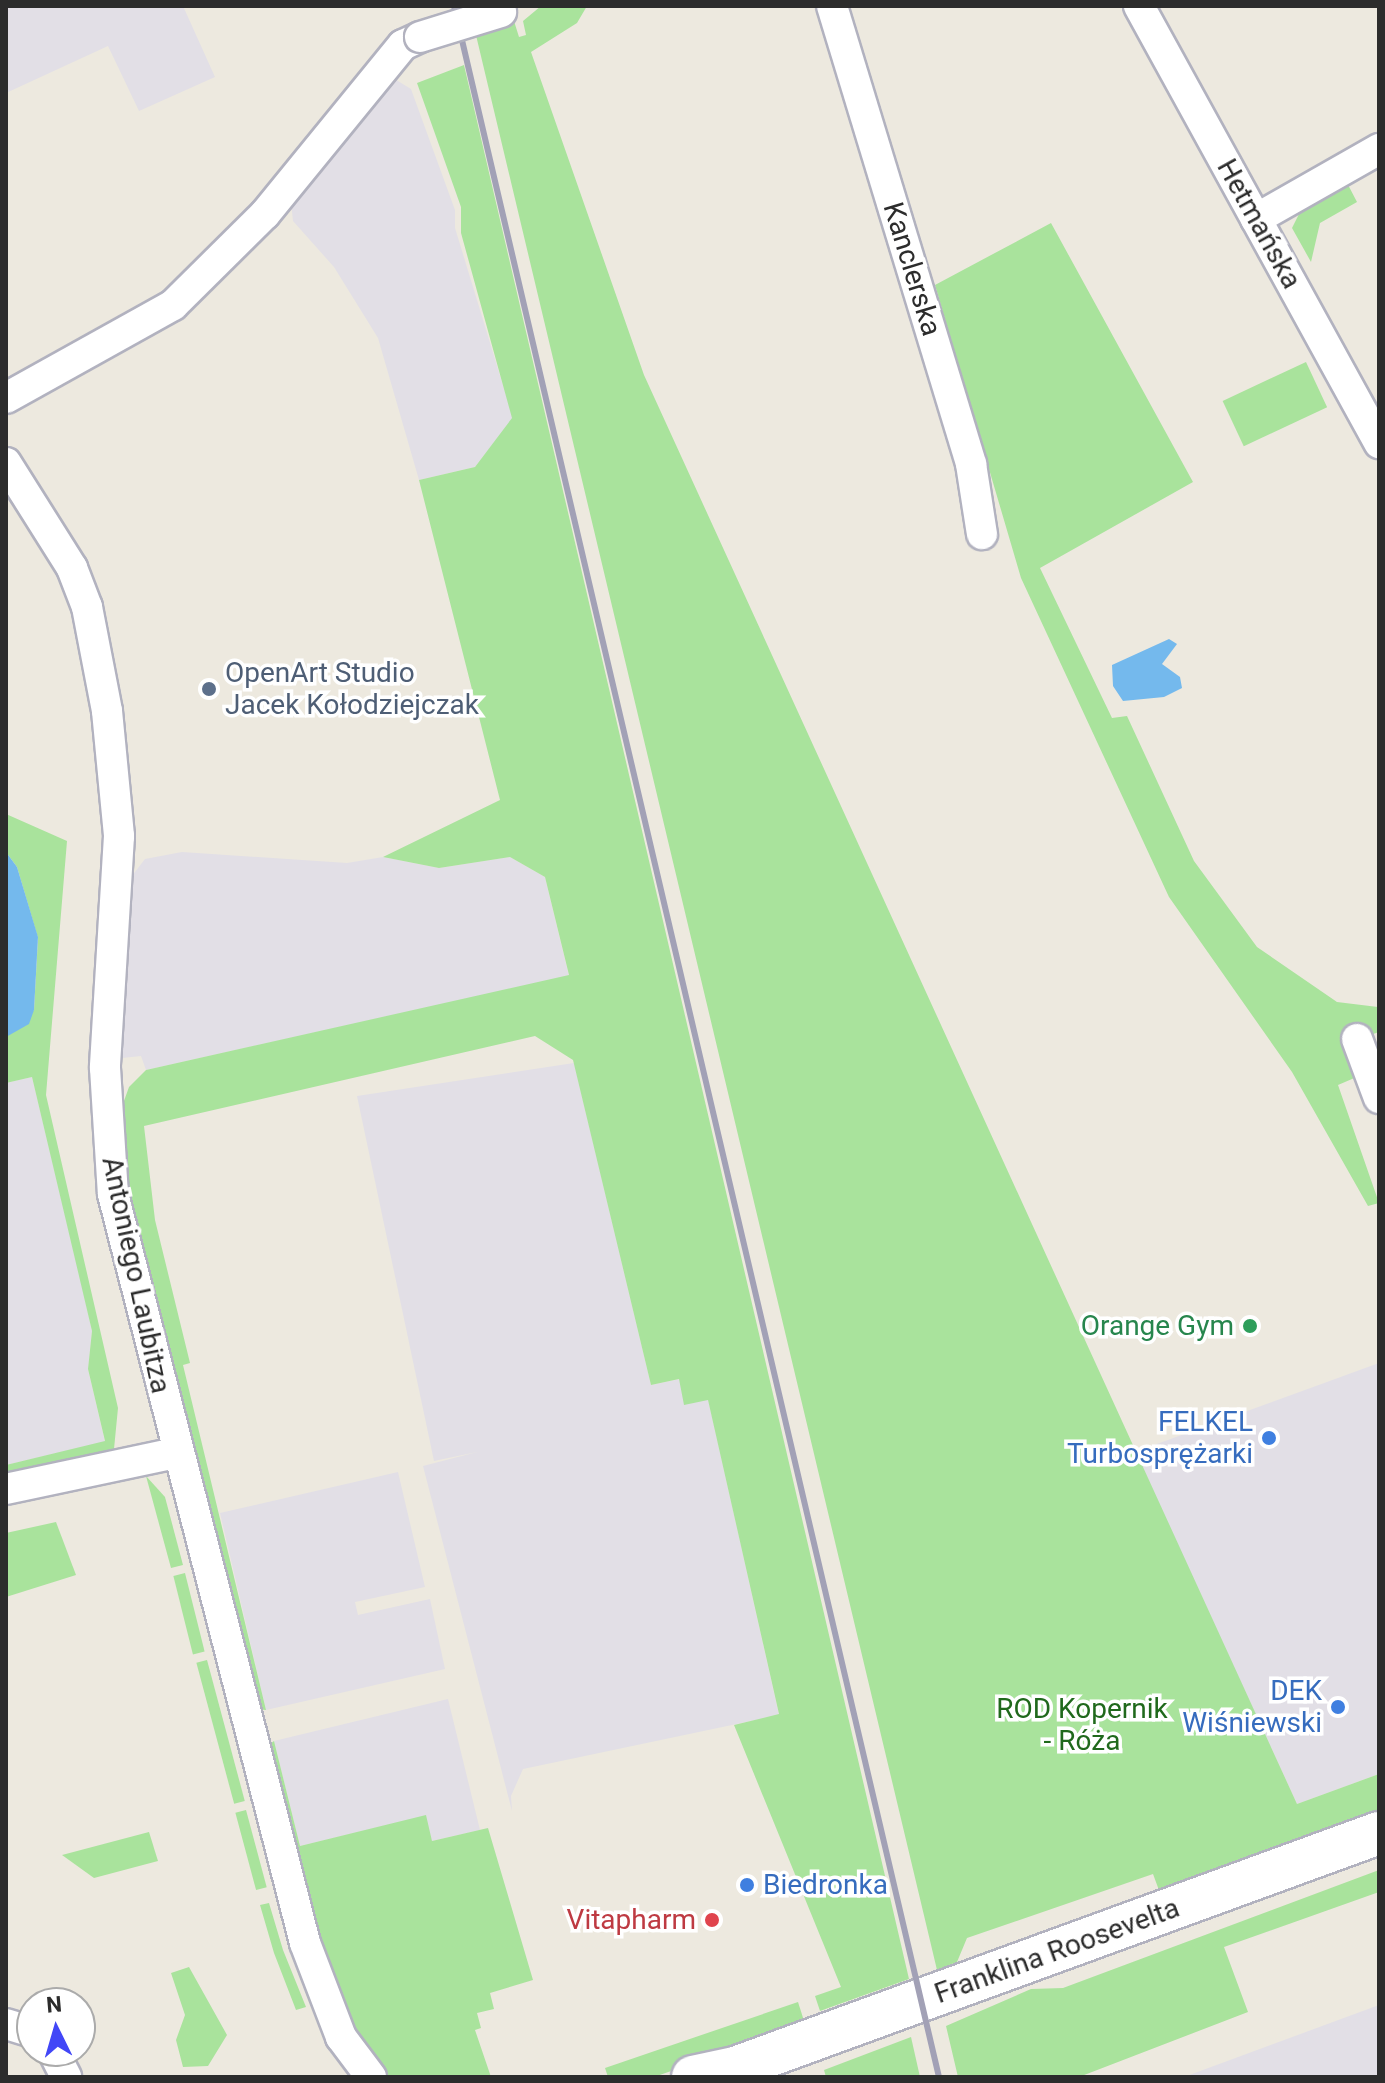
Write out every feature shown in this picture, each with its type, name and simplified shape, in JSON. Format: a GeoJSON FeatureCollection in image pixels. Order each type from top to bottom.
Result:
{"type":"FeatureCollection","features":[{"type":"Feature","properties":{"kind":"street","name":"Kanclerska"},"geometry":{"type":"LineString","coordinates":[[832,6],[971,464],[982,534]]}},
{"type":"Feature","properties":{"kind":"street","name":"Hetmańska"},"geometry":{"type":"LineString","coordinates":[[1139,6],[1379,443]]}},
{"type":"Feature","properties":{"kind":"street"},"geometry":{"type":"LineString","coordinates":[[6,398],[173,305],[265,214],[403,45],[510,9]]}},
{"type":"Feature","properties":{"kind":"street"},"geometry":{"type":"LineString","coordinates":[[1256,219],[1379,149]]}},
{"type":"Feature","properties":{"kind":"street","name":"Antoniego Laubitza"},"geometry":{"type":"LineString","coordinates":[[6,463],[72,568],[97,648],[119,836],[105,1068],[109,1161],[176,1453],[305,1943],[341,2037],[371,2077]]}},
{"type":"Feature","properties":{"kind":"street"},"geometry":{"type":"LineString","coordinates":[[1357,1039],[1379,1098]]}},
{"type":"Feature","properties":{"kind":"street"},"geometry":{"type":"LineString","coordinates":[[6,1489],[176,1453]]}},
{"type":"Feature","properties":{"kind":"street","name":"Franklina Roosevelta"},"geometry":{"type":"LineString","coordinates":[[693,2077],[728,2073],[1379,1833]]}},
{"type":"Feature","properties":{"kind":"shaded area"},"geometry":{"type":"Polygon","coordinates":[[[6,6],[183,6],[215,77],[139,111],[108,46],[6,93],[6,6]]]}},
{"type":"Feature","properties":{"kind":"shaded area"},"geometry":{"type":"Polygon","coordinates":[[[393,78],[411,89],[455,210],[455,228],[513,418],[475,467],[419,480],[378,338],[334,267],[293,221],[291,203],[393,78]]]}},
{"type":"Feature","properties":{"kind":"shaded area"},"geometry":{"type":"Polygon","coordinates":[[[182,852],[347,863],[383,857],[439,868],[510,857],[545,877],[569,976],[146,1070],[141,1056],[122,1058],[128,881],[145,859],[182,852]]]}},
{"type":"Feature","properties":{"kind":"shaded area"},"geometry":{"type":"Polygon","coordinates":[[[574,1063],[651,1385],[680,1379],[708,1399],[779,1715],[523,1769],[511,1796],[512,1811],[423,1466],[477,1452],[434,1461],[357,1096],[574,1063]]]}},
{"type":"Feature","properties":{"kind":"shaded area"},"geometry":{"type":"Polygon","coordinates":[[[32,1077],[92,1331],[88,1369],[105,1442],[6,1465],[6,1083],[32,1077]]]}},
{"type":"Feature","properties":{"kind":"shaded area"},"geometry":{"type":"Polygon","coordinates":[[[1379,1363],[1379,1774],[1297,1804],[1135,1452],[1379,1363]]]}},
{"type":"Feature","properties":{"kind":"shaded area"},"geometry":{"type":"Polygon","coordinates":[[[398,1472],[425,1587],[355,1602],[358,1615],[430,1599],[445,1669],[266,1710],[220,1513],[398,1472]]]}},
{"type":"Feature","properties":{"kind":"shaded area"},"geometry":{"type":"Polygon","coordinates":[[[448,1699],[480,1830],[432,1841],[425,1816],[300,1846],[274,1741],[448,1699]]]}},
{"type":"Feature","properties":{"kind":"shaded area"},"geometry":{"type":"Polygon","coordinates":[[[1379,2005],[1379,2077],[1184,2077],[1379,2005]]]}},
{"type":"Feature","properties":{"kind":"green space","name":"ROD Kopernik - Róża"},"geometry":{"type":"Polygon","coordinates":[[[541,6],[587,6],[577,23],[531,52],[644,375],[1297,1804],[1379,1774],[1379,1811],[1160,1893],[1153,1874],[967,1938],[957,1962],[937,1970],[475,31],[514,21],[519,37],[526,35],[523,21],[541,6]]]}},
{"type":"Feature","properties":{"kind":"green space"},"geometry":{"type":"Polygon","coordinates":[[[464,65],[909,1979],[820,2011],[815,1996],[841,1987],[734,1725],[779,1714],[708,1400],[684,1405],[679,1379],[651,1385],[573,1060],[535,1036],[144,1126],[155,1220],[190,1363],[183,1365],[266,1710],[255,1709],[126,1189],[120,1112],[129,1087],[146,1070],[569,975],[545,877],[510,857],[439,868],[383,857],[500,800],[419,480],[475,467],[512,418],[461,233],[461,207],[417,83],[464,65]]]}},
{"type":"Feature","properties":{"kind":"green space"},"geometry":{"type":"Polygon","coordinates":[[[1345,179],[1357,202],[1320,223],[1311,262],[1292,228],[1303,206],[1345,179]]]}},
{"type":"Feature","properties":{"kind":"green space"},"geometry":{"type":"Polygon","coordinates":[[[1051,223],[1193,482],[1040,568],[1112,718],[1127,716],[1194,861],[1257,947],[1337,1002],[1378,1007],[1379,1032],[1347,1043],[1359,1076],[1338,1085],[1379,1203],[1368,1206],[1292,1072],[1169,897],[1021,578],[935,285],[1051,223]]]}},
{"type":"Feature","properties":{"kind":"green space"},"geometry":{"type":"Polygon","coordinates":[[[1306,362],[1327,407],[1244,446],[1223,401],[1306,362]]]}},
{"type":"Feature","properties":{"kind":"green space"},"geometry":{"type":"Polygon","coordinates":[[[6,814],[67,841],[46,1095],[118,1408],[114,1449],[6,1472],[6,1465],[105,1441],[88,1369],[92,1331],[32,1077],[6,1083],[6,1037],[34,1010],[38,938],[17,867],[6,852],[6,814]]]}},
{"type":"Feature","properties":{"kind":"green space"},"geometry":{"type":"Polygon","coordinates":[[[146,1476],[165,1497],[183,1565],[171,1568],[146,1476]]]}},
{"type":"Feature","properties":{"kind":"green space"},"geometry":{"type":"Polygon","coordinates":[[[56,1522],[76,1575],[6,1597],[6,1533],[56,1522]]]}},
{"type":"Feature","properties":{"kind":"green space"},"geometry":{"type":"Polygon","coordinates":[[[185,1573],[205,1652],[193,1654],[173,1576],[185,1573]]]}},
{"type":"Feature","properties":{"kind":"green space"},"geometry":{"type":"Polygon","coordinates":[[[207,1660],[245,1801],[234,1804],[196,1663],[207,1660]]]}},
{"type":"Feature","properties":{"kind":"green space"},"geometry":{"type":"Polygon","coordinates":[[[274,1741],[300,1846],[426,1815],[432,1841],[488,1828],[533,1980],[490,1993],[494,2009],[477,2013],[481,2028],[475,2030],[491,2077],[388,2077],[368,2051],[324,1965],[266,1747],[274,1741]]]}},
{"type":"Feature","properties":{"kind":"green space"},"geometry":{"type":"Polygon","coordinates":[[[246,1810],[267,1887],[256,1890],[235,1813],[246,1810]]]}},
{"type":"Feature","properties":{"kind":"green space"},"geometry":{"type":"Polygon","coordinates":[[[149,1832],[158,1861],[94,1878],[62,1855],[149,1832]]]}},
{"type":"Feature","properties":{"kind":"green space"},"geometry":{"type":"Polygon","coordinates":[[[1379,1870],[1379,1892],[1224,1947],[1248,2012],[1079,2077],[958,2077],[946,2026],[1031,1989],[1063,1988],[1379,1870]]]}},
{"type":"Feature","properties":{"kind":"green space"},"geometry":{"type":"Polygon","coordinates":[[[269,1903],[283,1950],[306,2007],[296,2010],[274,1953],[260,1905],[269,1903]]]}},
{"type":"Feature","properties":{"kind":"green space"},"geometry":{"type":"Polygon","coordinates":[[[189,1967],[227,2035],[208,2066],[183,2067],[176,2040],[185,2015],[171,1973],[189,1967]]]}},
{"type":"Feature","properties":{"kind":"green space"},"geometry":{"type":"Polygon","coordinates":[[[798,2002],[805,2024],[654,2077],[608,2077],[605,2068],[798,2002]]]}},
{"type":"Feature","properties":{"kind":"green space"},"geometry":{"type":"Polygon","coordinates":[[[911,2037],[920,2077],[826,2077],[824,2070],[911,2037]]]}},
{"type":"Feature","properties":{"kind":"water"},"geometry":{"type":"Polygon","coordinates":[[[1169,639],[1177,644],[1162,664],[1180,677],[1182,688],[1164,697],[1123,701],[1113,686],[1112,665],[1169,639]]]}},
{"type":"Feature","properties":{"kind":"water"},"geometry":{"type":"Polygon","coordinates":[[[6,852],[17,867],[38,937],[34,1010],[29,1024],[6,1037],[6,852]]]}},
{"type":"Feature","properties":{"kind":"railway"},"geometry":{"type":"LineString","coordinates":[[454,6],[939,2077]]}},
{"type":"Feature","properties":{"kind":"place","name":"OpenArt Studio Jacek Kołodziejczak"},"geometry":{"type":"Point","coordinates":[209,689]}},
{"type":"Feature","properties":{"kind":"place","name":"Orange Gym"},"geometry":{"type":"Point","coordinates":[1250,1326]}},
{"type":"Feature","properties":{"kind":"place","name":"FELKEL Turbosprężarki"},"geometry":{"type":"Point","coordinates":[1269,1438]}},
{"type":"Feature","properties":{"kind":"place","name":"DEK Wiśniewski"},"geometry":{"type":"Point","coordinates":[1338,1707]}},
{"type":"Feature","properties":{"kind":"place","name":"Biedronka"},"geometry":{"type":"Point","coordinates":[747,1885]}},
{"type":"Feature","properties":{"kind":"place","name":"Vitapharm"},"geometry":{"type":"Point","coordinates":[712,1920]}}]}
